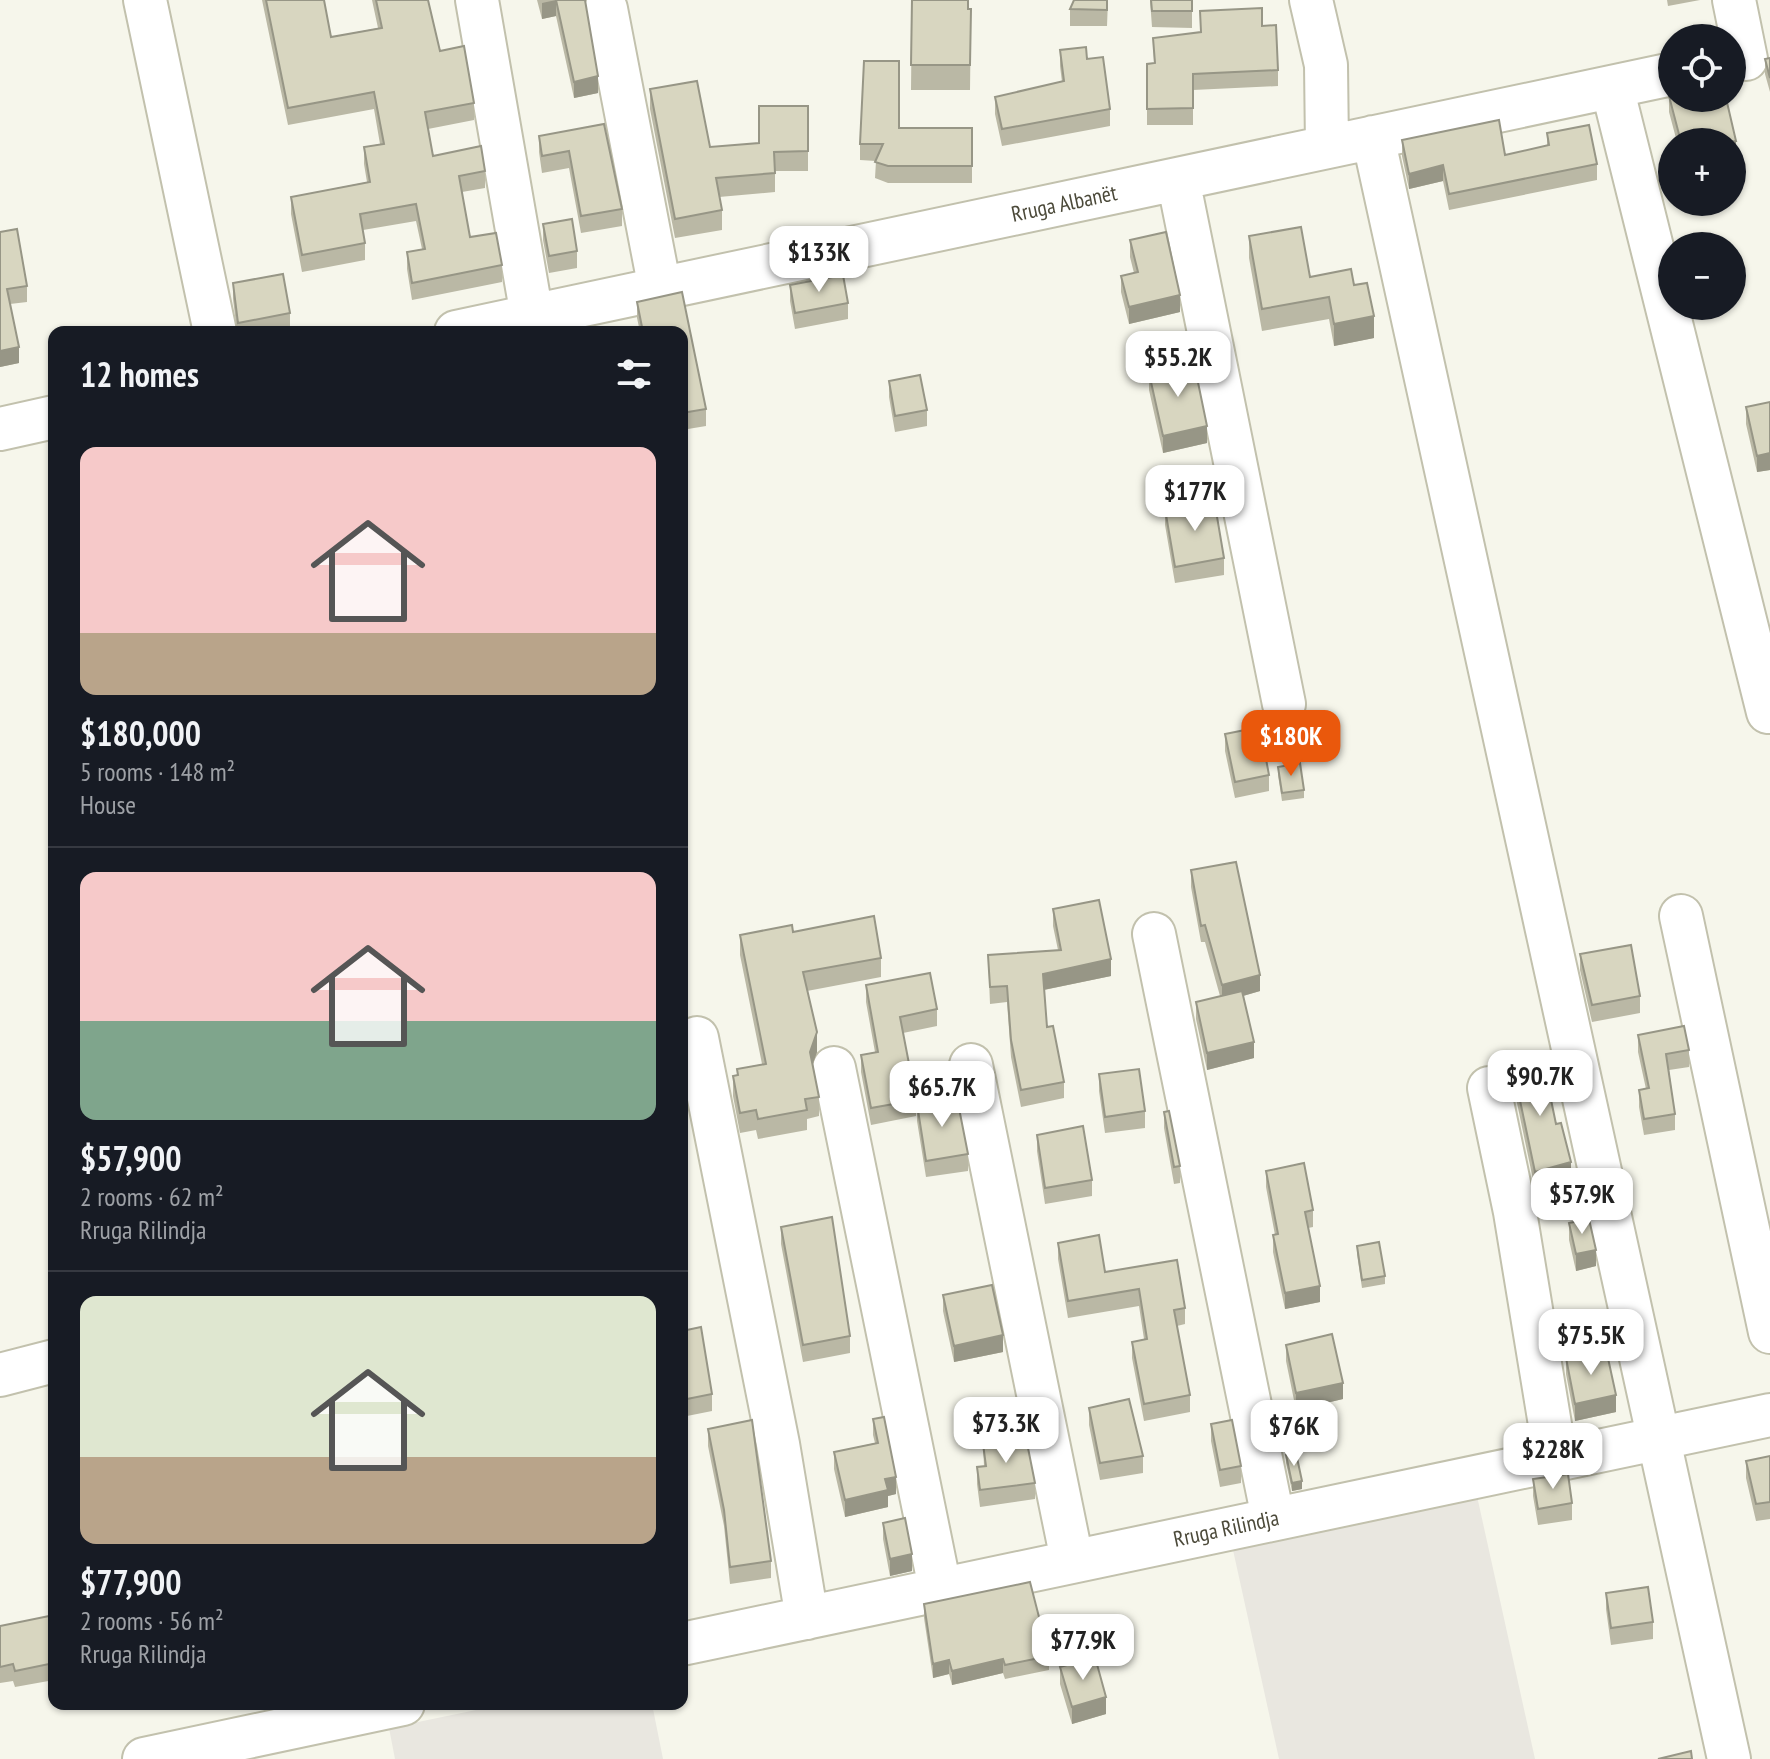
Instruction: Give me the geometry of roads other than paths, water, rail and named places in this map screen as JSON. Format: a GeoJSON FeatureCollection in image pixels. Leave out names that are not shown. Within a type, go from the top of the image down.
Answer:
{"type":"FeatureCollection","features":[{"type":"Feature","properties":{"kind":"street"},"geometry":{"type":"LineString","coordinates":[[145,0],[214,326]]}},
{"type":"Feature","properties":{"kind":"street"},"geometry":{"type":"LineString","coordinates":[[477,0],[532,316]]}},
{"type":"Feature","properties":{"kind":"street"},"geometry":{"type":"LineString","coordinates":[[1311,0],[1326,65],[1327,147]]}},
{"type":"Feature","properties":{"kind":"street"},"geometry":{"type":"LineString","coordinates":[[1734,0],[1749,58]]}},
{"type":"Feature","properties":{"kind":"street"},"geometry":{"type":"LineString","coordinates":[[606,9],[660,289]]}},
{"type":"Feature","properties":{"kind":"street","name":"Rruga Albanët"},"geometry":{"type":"LineString","coordinates":[[484,326],[1658,77]]}},
{"type":"Feature","properties":{"kind":"street"},"geometry":{"type":"LineString","coordinates":[[1612,87],[1768,712]]}},
{"type":"Feature","properties":{"kind":"street"},"geometry":{"type":"LineString","coordinates":[[1373,137],[1729,1759]]}},
{"type":"Feature","properties":{"kind":"street"},"geometry":{"type":"LineString","coordinates":[[1178,179],[1284,704]]}},
{"type":"Feature","properties":{"kind":"street"},"geometry":{"type":"LineString","coordinates":[[0,429],[48,418]]}},
{"type":"Feature","properties":{"kind":"street"},"geometry":{"type":"LineString","coordinates":[[1681,916],[1770,1332]]}},
{"type":"Feature","properties":{"kind":"street"},"geometry":{"type":"LineString","coordinates":[[1154,934],[1273,1518]]}},
{"type":"Feature","properties":{"kind":"street"},"geometry":{"type":"LineString","coordinates":[[697,1038],[778,1444],[807,1618]]}},
{"type":"Feature","properties":{"kind":"street"},"geometry":{"type":"LineString","coordinates":[[971,1065],[1072,1560]]}},
{"type":"Feature","properties":{"kind":"street"},"geometry":{"type":"LineString","coordinates":[[834,1068],[940,1588]]}},
{"type":"Feature","properties":{"kind":"street"},"geometry":{"type":"LineString","coordinates":[[1489,1088],[1515,1212],[1556,1461]]}},
{"type":"Feature","properties":{"kind":"street"},"geometry":{"type":"LineString","coordinates":[[0,1375],[48,1363]]}},
{"type":"Feature","properties":{"kind":"street","name":"Rruga Rilindja"},"geometry":{"type":"LineString","coordinates":[[688,1643],[1770,1415]]}},
{"type":"Feature","properties":{"kind":"street"},"geometry":{"type":"LineString","coordinates":[[144,1759],[366,1710]]}}]}
